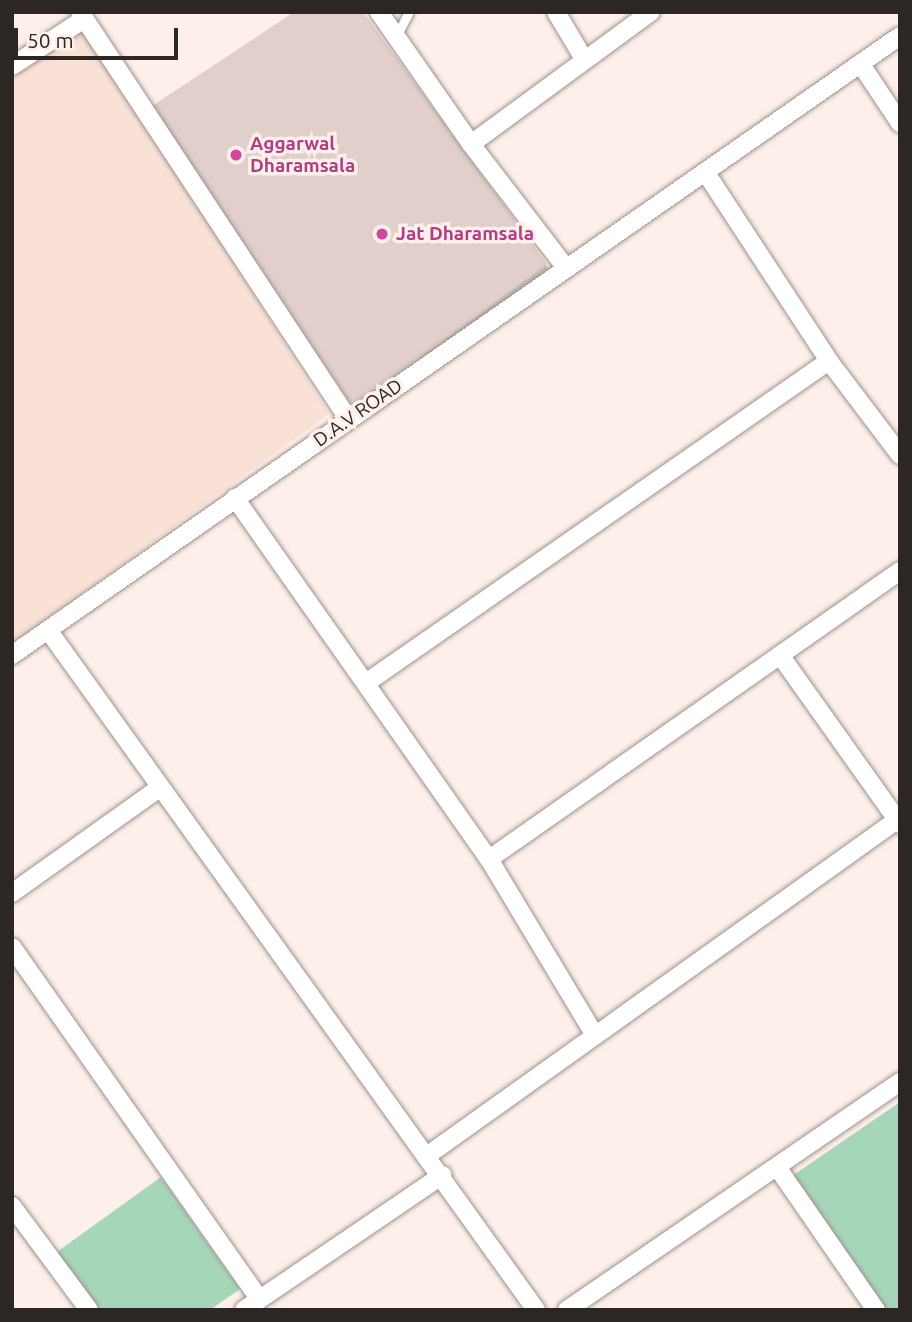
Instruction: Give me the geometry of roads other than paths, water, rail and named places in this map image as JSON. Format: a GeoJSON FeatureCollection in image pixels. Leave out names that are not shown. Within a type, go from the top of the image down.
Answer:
{"type":"FeatureCollection","features":[{"type":"Feature","properties":{"kind":"street"},"geometry":{"type":"LineString","coordinates":[[379,12],[471,144],[566,268]]}},
{"type":"Feature","properties":{"kind":"street"},"geometry":{"type":"LineString","coordinates":[[556,12],[584,59]]}},
{"type":"Feature","properties":{"kind":"street"},"geometry":{"type":"LineString","coordinates":[[471,144],[651,12]]}},
{"type":"Feature","properties":{"kind":"street"},"geometry":{"type":"LineString","coordinates":[[12,66],[82,15],[349,420]]}},
{"type":"Feature","properties":{"kind":"street","name":"D.A.V ROAD"},"geometry":{"type":"LineString","coordinates":[[12,655],[566,268],[862,66],[900,36]]}},
{"type":"Feature","properties":{"kind":"street"},"geometry":{"type":"LineString","coordinates":[[862,66],[900,123]]}},
{"type":"Feature","properties":{"kind":"street"},"geometry":{"type":"LineString","coordinates":[[706,173],[830,361],[900,456]]}},
{"type":"Feature","properties":{"kind":"street"},"geometry":{"type":"LineString","coordinates":[[366,683],[830,361]]}},
{"type":"Feature","properties":{"kind":"street"},"geometry":{"type":"LineString","coordinates":[[235,498],[489,859],[594,1034]]}},
{"type":"Feature","properties":{"kind":"street"},"geometry":{"type":"LineString","coordinates":[[489,859],[900,571]]}},
{"type":"Feature","properties":{"kind":"street"},"geometry":{"type":"LineString","coordinates":[[48,630],[158,789],[443,1175],[528,1307]]}},
{"type":"Feature","properties":{"kind":"street"},"geometry":{"type":"LineString","coordinates":[[428,1155],[594,1034],[899,822],[780,654]]}},
{"type":"Feature","properties":{"kind":"street"},"geometry":{"type":"LineString","coordinates":[[12,893],[158,789]]}},
{"type":"Feature","properties":{"kind":"street"},"geometry":{"type":"LineString","coordinates":[[12,947],[251,1304],[443,1175]]}},
{"type":"Feature","properties":{"kind":"street"},"geometry":{"type":"LineString","coordinates":[[567,1310],[900,1083]]}},
{"type":"Feature","properties":{"kind":"street"},"geometry":{"type":"LineString","coordinates":[[777,1167],[876,1310]]}},
{"type":"Feature","properties":{"kind":"street"},"geometry":{"type":"LineString","coordinates":[[12,1206],[89,1310]]}},
{"type":"Feature","properties":{"kind":"lane"},"geometry":{"type":"LineString","coordinates":[[396,37],[409,12]]}},
{"type":"Feature","properties":{"kind":"place","name":"Aggarwal Dharamsala"},"geometry":{"type":"Point","coordinates":[236,155]}},
{"type":"Feature","properties":{"kind":"place","name":"Jat Dharamsala"},"geometry":{"type":"Point","coordinates":[382,234]}}]}
